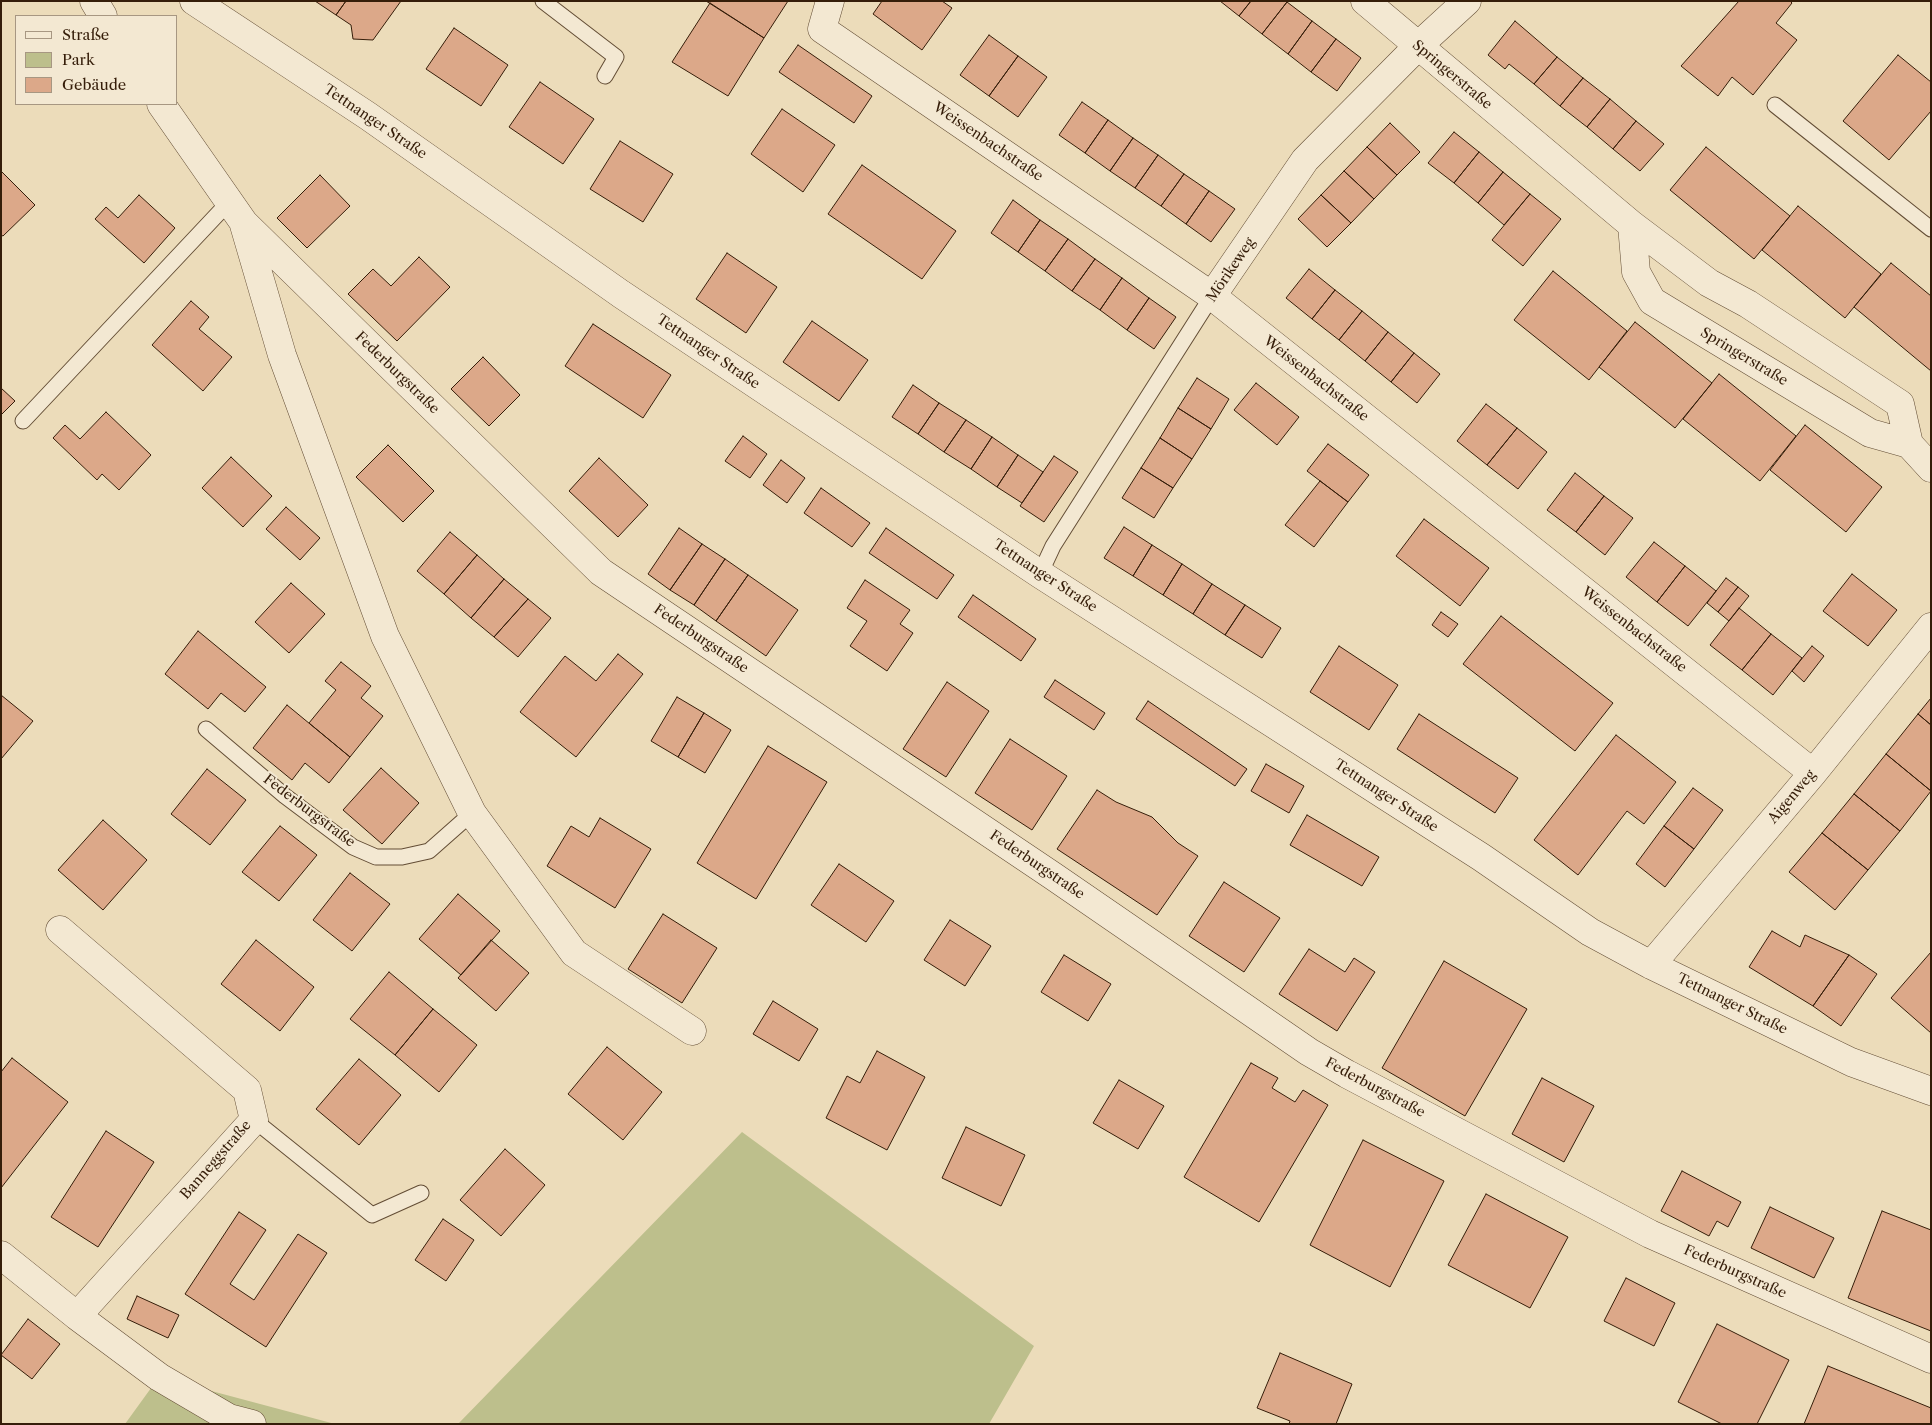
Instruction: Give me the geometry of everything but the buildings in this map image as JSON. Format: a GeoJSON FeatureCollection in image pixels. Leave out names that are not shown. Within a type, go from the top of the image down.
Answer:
{"type":"FeatureCollection","features":[{"type":"Feature","properties":{"kind":"street"},"geometry":{"type":"LineString","coordinates":[[94,1],[102,15]]}},
{"type":"Feature","properties":{"kind":"street","name":"Tettnanger Straße"},"geometry":{"type":"LineString","coordinates":[[194,1],[368,116],[622,294],[1040,574],[1472,852],[1590,932],[1651,965],[1851,1062],[1931,1091]]}},
{"type":"Feature","properties":{"kind":"street","name":"Weissenbachstraße"},"geometry":{"type":"LineString","coordinates":[[830,1],[822,29],[1212,296],[1813,772]]}},
{"type":"Feature","properties":{"kind":"street","name":"Springerstraße"},"geometry":{"type":"LineString","coordinates":[[1366,1],[1632,225],[1710,283],[1748,304],[1900,404],[1909,444],[1931,468]]}},
{"type":"Feature","properties":{"kind":"street","name":"Mörikeweg"},"geometry":{"type":"LineString","coordinates":[[1212,296],[1305,160],[1418,46],[1467,1]]}},
{"type":"Feature","properties":{"kind":"street","name":"Federburgstraße"},"geometry":{"type":"LineString","coordinates":[[162,105],[236,213],[601,572],[1053,876],[1309,1052],[1650,1234],[1931,1359]]}},
{"type":"Feature","properties":{"kind":"street","name":"Federburgstraße"},"geometry":{"type":"LineString","coordinates":[[236,213],[282,355],[385,636],[472,813],[574,953],[692,1031]]}},
{"type":"Feature","properties":{"kind":"street","name":"Springerstraße"},"geometry":{"type":"LineString","coordinates":[[1632,225],[1636,272],[1652,301],[1870,433],[1909,444]]}},
{"type":"Feature","properties":{"kind":"street","name":"Aigenweg"},"geometry":{"type":"LineString","coordinates":[[1651,965],[1813,772],[1931,627]]}},
{"type":"Feature","properties":{"kind":"street","name":"Banneggstraße"},"geometry":{"type":"LineString","coordinates":[[60,930],[247,1090],[254,1120],[77,1316]]}},
{"type":"Feature","properties":{"kind":"street"},"geometry":{"type":"LineString","coordinates":[[1,1255],[77,1316],[159,1377],[229,1418],[252,1424]]}},
{"type":"Feature","properties":{"kind":"lane"},"geometry":{"type":"LineString","coordinates":[[543,1],[616,57],[605,76]]}},
{"type":"Feature","properties":{"kind":"lane"},"geometry":{"type":"LineString","coordinates":[[1775,105],[1931,229]]}},
{"type":"Feature","properties":{"kind":"lane"},"geometry":{"type":"LineString","coordinates":[[23,422],[236,213]]}},
{"type":"Feature","properties":{"kind":"lane","name":"Mörikeweg"},"geometry":{"type":"LineString","coordinates":[[1040,574],[1053,546],[1212,296]]}},
{"type":"Feature","properties":{"kind":"lane","name":"Federburgstraße"},"geometry":{"type":"LineString","coordinates":[[206,729],[285,796],[353,847],[376,857],[402,857],[429,851],[472,813]]}},
{"type":"Feature","properties":{"kind":"lane"},"geometry":{"type":"LineString","coordinates":[[254,1120],[372,1215],[421,1194]]}},
{"type":"Feature","properties":{"kind":"green space"},"geometry":{"type":"Polygon","coordinates":[[[742,1132],[1034,1346],[989,1424],[458,1424],[742,1132]]]}},
{"type":"Feature","properties":{"kind":"green space"},"geometry":{"type":"Polygon","coordinates":[[[159,1377],[335,1424],[125,1424],[159,1377]]]}}]}
